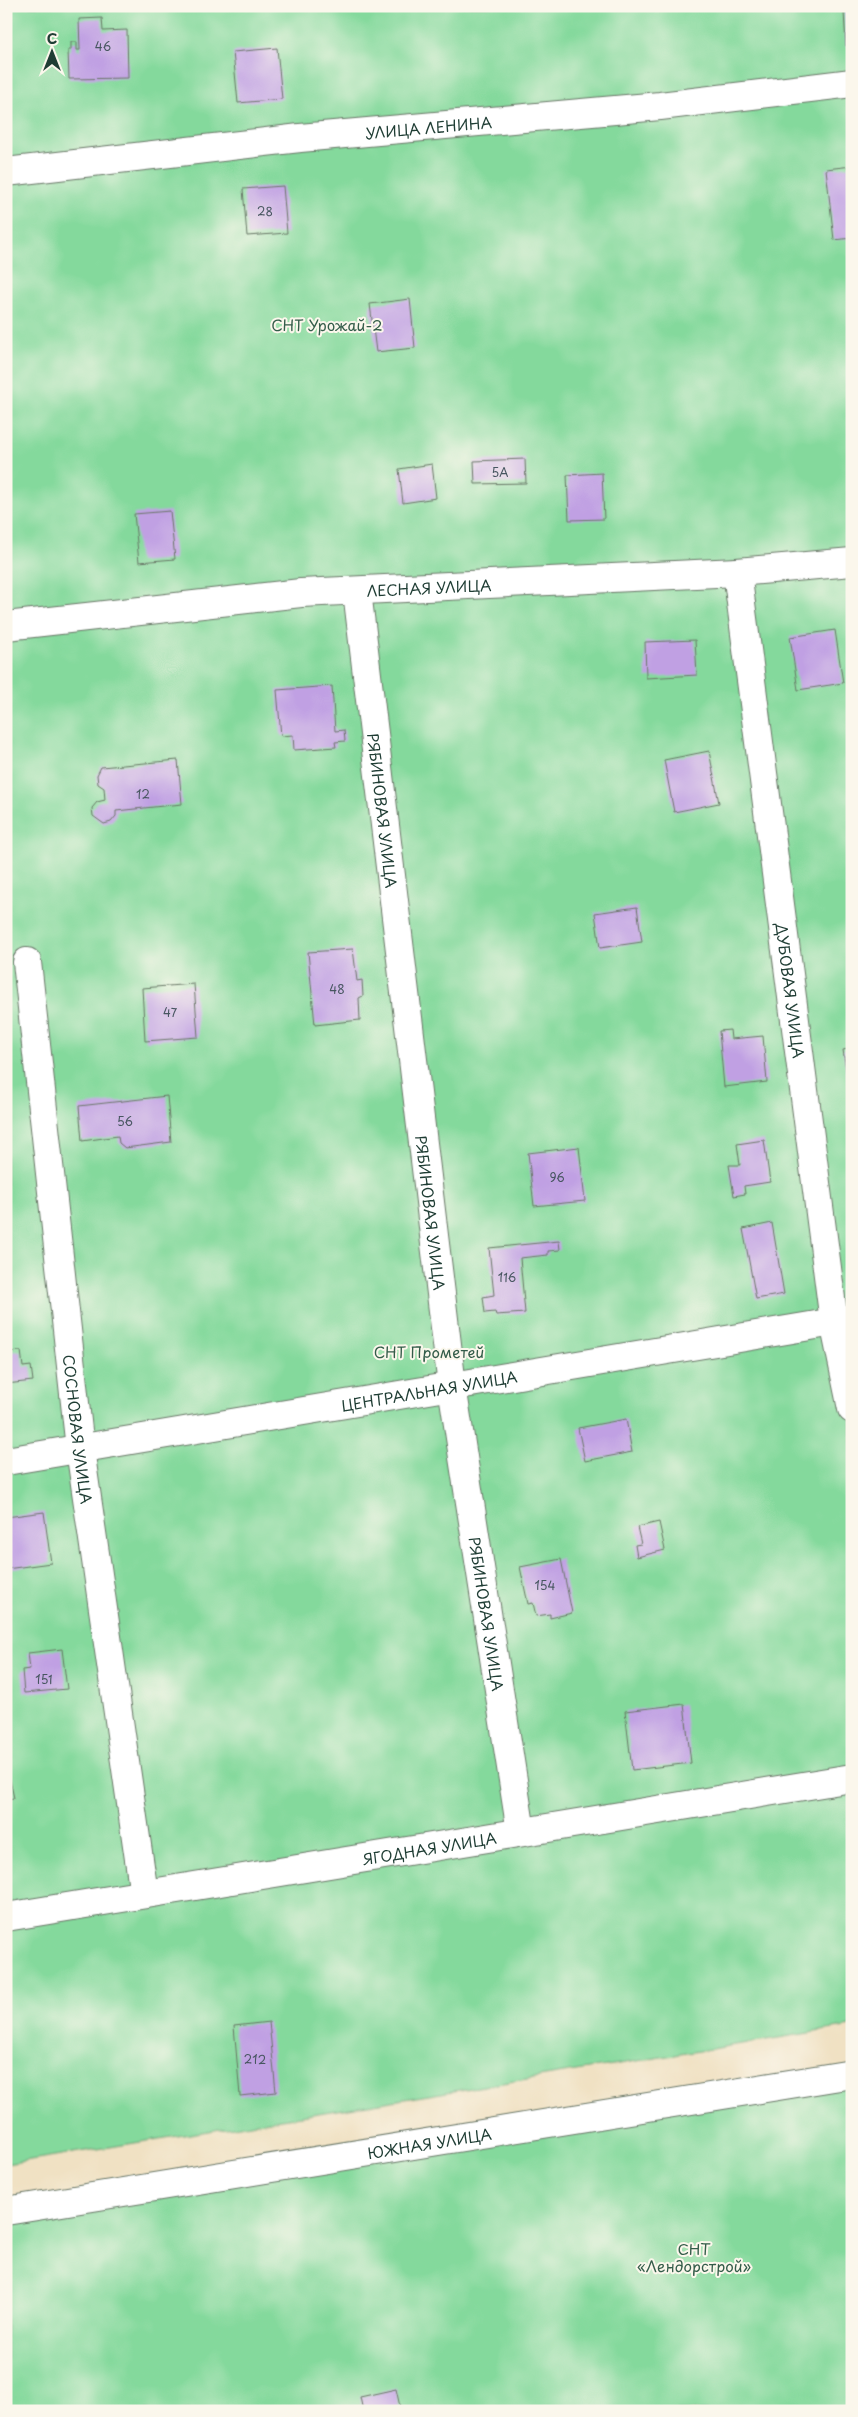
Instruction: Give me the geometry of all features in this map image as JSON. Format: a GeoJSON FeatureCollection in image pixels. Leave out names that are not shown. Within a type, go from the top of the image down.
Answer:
{"type":"FeatureCollection","features":[{"type":"Feature","properties":{"kind":"street","name":"УЛИЦА ЛЕНИНА"},"geometry":{"type":"LineString","coordinates":[[6,172],[300,138],[660,106],[852,83]]}},
{"type":"Feature","properties":{"kind":"street","name":"ЛЕСНАЯ УЛИЦА"},"geometry":{"type":"LineString","coordinates":[[6,626],[301,593],[737,572],[852,562]]}},
{"type":"Feature","properties":{"kind":"street","name":"ДУБОВАЯ УЛИЦА"},"geometry":{"type":"LineString","coordinates":[[737,572],[843,1320],[852,1409]]}},
{"type":"Feature","properties":{"kind":"street","name":"РЯБИНОВАЯ УЛИЦА"},"geometry":{"type":"LineString","coordinates":[[357,591],[452,1386],[521,1832]]}},
{"type":"Feature","properties":{"kind":"street","name":"СОСНОВАЯ УЛИЦА"},"geometry":{"type":"LineString","coordinates":[[27,962],[80,1449],[144,1894]]}},
{"type":"Feature","properties":{"kind":"street","name":"ЦЕНТРАЛЬНАЯ УЛИЦА"},"geometry":{"type":"LineString","coordinates":[[6,1461],[843,1320]]}},
{"type":"Feature","properties":{"kind":"street","name":"ЯГОДНАЯ УЛИЦА"},"geometry":{"type":"LineString","coordinates":[[6,1916],[852,1778]]}},
{"type":"Feature","properties":{"kind":"street","name":"ЮЖНАЯ УЛИЦА"},"geometry":{"type":"LineString","coordinates":[[6,2211],[852,2074]]}},
{"type":"Feature","properties":{"kind":"green space","name":"СНТ Прометей"},"geometry":{"type":"Polygon","coordinates":[[[6,6],[852,6],[852,2026],[6,2164],[6,6]]]}},
{"type":"Feature","properties":{"kind":"green space","name":"СНТ «Лендорстрой»"},"geometry":{"type":"Polygon","coordinates":[[[852,2074],[852,2411],[6,2411],[6,2211],[852,2074]]]}},
{"type":"Feature","properties":{"kind":"building"},"geometry":{"type":"Polygon","coordinates":[[[852,11],[852,45],[846,46],[844,12],[852,11]]]}},
{"type":"Feature","properties":{"kind":"building"},"geometry":{"type":"Polygon","coordinates":[[[102,18],[103,31],[127,30],[128,78],[69,79],[68,50],[71,50],[71,42],[77,42],[77,50],[80,50],[79,19],[102,18]]]}},
{"type":"Feature","properties":{"kind":"building"},"geometry":{"type":"Polygon","coordinates":[[[277,48],[282,99],[238,103],[233,52],[277,48]]]}},
{"type":"Feature","properties":{"kind":"building"},"geometry":{"type":"Polygon","coordinates":[[[852,166],[852,238],[834,240],[826,169],[852,166]]]}},
{"type":"Feature","properties":{"kind":"building"},"geometry":{"type":"Polygon","coordinates":[[[283,186],[287,233],[247,236],[243,189],[283,186]]]}},
{"type":"Feature","properties":{"kind":"building"},"geometry":{"type":"Polygon","coordinates":[[[410,299],[415,348],[376,352],[370,304],[410,299]]]}},
{"type":"Feature","properties":{"kind":"building"},"geometry":{"type":"Polygon","coordinates":[[[525,459],[526,483],[475,484],[474,461],[525,459]]]}},
{"type":"Feature","properties":{"kind":"building"},"geometry":{"type":"Polygon","coordinates":[[[432,464],[436,498],[403,503],[399,469],[432,464]]]}},
{"type":"Feature","properties":{"kind":"building"},"geometry":{"type":"Polygon","coordinates":[[[602,473],[604,519],[569,520],[567,475],[602,473]]]}},
{"type":"Feature","properties":{"kind":"building"},"geometry":{"type":"Polygon","coordinates":[[[170,511],[175,559],[139,562],[134,514],[170,511]]]}},
{"type":"Feature","properties":{"kind":"building"},"geometry":{"type":"Polygon","coordinates":[[[835,630],[843,683],[798,690],[790,637],[835,630]]]}},
{"type":"Feature","properties":{"kind":"building"},"geometry":{"type":"Polygon","coordinates":[[[695,640],[697,675],[646,678],[645,642],[695,640]]]}},
{"type":"Feature","properties":{"kind":"building"},"geometry":{"type":"Polygon","coordinates":[[[332,686],[335,731],[344,730],[345,741],[335,742],[336,747],[294,750],[293,735],[281,736],[277,690],[332,686]]]}},
{"type":"Feature","properties":{"kind":"building"},"geometry":{"type":"Polygon","coordinates":[[[709,751],[719,803],[674,812],[664,760],[709,751]]]}},
{"type":"Feature","properties":{"kind":"building"},"geometry":{"type":"Polygon","coordinates":[[[178,760],[182,804],[116,811],[116,816],[111,822],[104,824],[93,816],[92,808],[97,802],[105,800],[104,788],[98,784],[97,775],[101,767],[178,760]]]}},
{"type":"Feature","properties":{"kind":"building"},"geometry":{"type":"Polygon","coordinates":[[[637,907],[642,942],[600,948],[595,913],[637,907]]]}},
{"type":"Feature","properties":{"kind":"building"},"geometry":{"type":"Polygon","coordinates":[[[353,949],[357,981],[362,980],[363,996],[359,998],[360,1020],[315,1025],[308,952],[353,949]]]}},
{"type":"Feature","properties":{"kind":"building"},"geometry":{"type":"Polygon","coordinates":[[[194,984],[198,1037],[145,1041],[142,988],[194,984]]]}},
{"type":"Feature","properties":{"kind":"building"},"geometry":{"type":"Polygon","coordinates":[[[730,1030],[731,1039],[763,1036],[767,1082],[724,1087],[719,1031],[730,1030]]]}},
{"type":"Feature","properties":{"kind":"building"},"geometry":{"type":"Polygon","coordinates":[[[852,1048],[852,1093],[850,1094],[843,1050],[852,1048]]]}},
{"type":"Feature","properties":{"kind":"building"},"geometry":{"type":"Polygon","coordinates":[[[167,1096],[171,1142],[125,1148],[119,1143],[118,1136],[82,1141],[79,1106],[167,1096]]]}},
{"type":"Feature","properties":{"kind":"building"},"geometry":{"type":"Polygon","coordinates":[[[764,1140],[770,1182],[744,1186],[745,1194],[734,1196],[729,1165],[740,1165],[737,1144],[764,1140]]]}},
{"type":"Feature","properties":{"kind":"building"},"geometry":{"type":"Polygon","coordinates":[[[579,1147],[585,1201],[534,1206],[528,1153],[579,1147]]]}},
{"type":"Feature","properties":{"kind":"building"},"geometry":{"type":"Polygon","coordinates":[[[772,1223],[784,1294],[756,1299],[743,1229],[772,1223]]]}},
{"type":"Feature","properties":{"kind":"building"},"geometry":{"type":"Polygon","coordinates":[[[559,1241],[560,1250],[548,1251],[548,1255],[520,1258],[525,1313],[496,1315],[495,1312],[485,1313],[483,1297],[494,1295],[489,1248],[559,1241]]]}},
{"type":"Feature","properties":{"kind":"building"},"geometry":{"type":"Polygon","coordinates":[[[21,1351],[23,1367],[31,1366],[33,1381],[6,1384],[6,1352],[21,1351]]]}},
{"type":"Feature","properties":{"kind":"building"},"geometry":{"type":"Polygon","coordinates":[[[626,1419],[632,1452],[585,1461],[578,1428],[626,1419]]]}},
{"type":"Feature","properties":{"kind":"building"},"geometry":{"type":"Polygon","coordinates":[[[44,1512],[51,1563],[6,1569],[6,1517],[44,1512]]]}},
{"type":"Feature","properties":{"kind":"building"},"geometry":{"type":"Polygon","coordinates":[[[659,1522],[665,1550],[637,1557],[635,1545],[641,1544],[637,1527],[659,1522]]]}},
{"type":"Feature","properties":{"kind":"building"},"geometry":{"type":"Polygon","coordinates":[[[561,1559],[572,1613],[550,1618],[550,1614],[536,1616],[533,1603],[528,1604],[520,1567],[561,1559]]]}},
{"type":"Feature","properties":{"kind":"building"},"geometry":{"type":"Polygon","coordinates":[[[62,1649],[67,1689],[24,1693],[22,1670],[30,1669],[28,1653],[62,1649]]]}},
{"type":"Feature","properties":{"kind":"building"},"geometry":{"type":"Polygon","coordinates":[[[684,1704],[691,1763],[632,1770],[625,1711],[684,1704]]]}},
{"type":"Feature","properties":{"kind":"building"},"geometry":{"type":"Polygon","coordinates":[[[6,1771],[8,1771],[14,1798],[6,1799],[6,1771]]]}},
{"type":"Feature","properties":{"kind":"building"},"geometry":{"type":"Polygon","coordinates":[[[269,2022],[276,2092],[240,2096],[234,2026],[269,2022]]]}},
{"type":"Feature","properties":{"kind":"building"},"geometry":{"type":"Polygon","coordinates":[[[396,2389],[401,2411],[363,2411],[360,2397],[396,2389]]]}},
{"type":"Feature","properties":{"kind":"park label","name":"СНТ Урожай-2"},"geometry":{"type":"Point","coordinates":[327,324]}}]}
